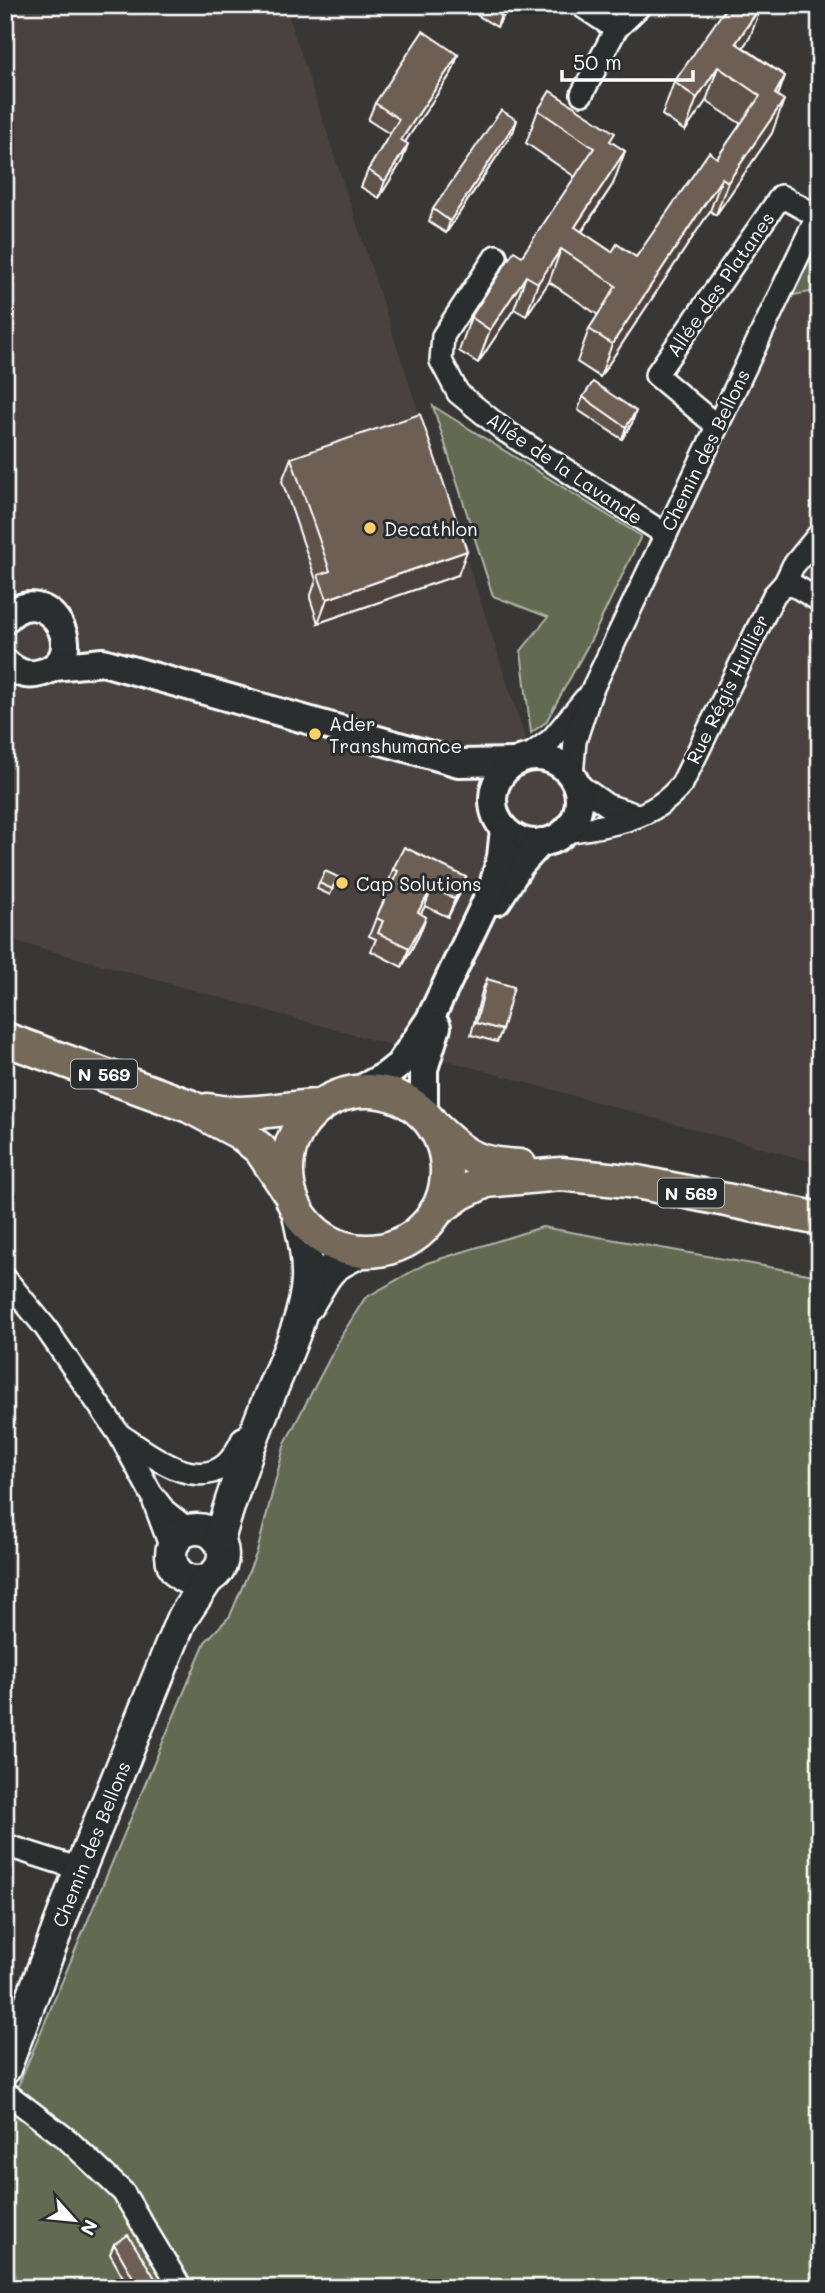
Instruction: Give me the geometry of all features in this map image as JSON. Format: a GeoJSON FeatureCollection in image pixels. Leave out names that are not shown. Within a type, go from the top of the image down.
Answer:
{"type":"FeatureCollection","features":[{"type":"Feature","properties":{"kind":"main road","name":"N 569"},"geometry":{"type":"LineString","coordinates":[[5,1039],[189,1106],[240,1133],[255,1144],[294,1203]]}},
{"type":"Feature","properties":{"kind":"main road"},"geometry":{"type":"LineString","coordinates":[[194,1578],[172,1564],[233,1491],[300,1317],[328,1270],[340,1261],[363,1251],[385,1249],[405,1241],[422,1228],[436,1211],[444,1190],[447,1168],[443,1146],[428,1120],[411,1104],[395,1096],[369,1090],[338,1096],[320,1106],[306,1119],[295,1136],[288,1155],[287,1175],[304,1240],[307,1281],[300,1317]]}},
{"type":"Feature","properties":{"kind":"main road","name":"N 569"},"geometry":{"type":"LineString","coordinates":[[189,1106],[235,1114],[320,1106]]}},
{"type":"Feature","properties":{"kind":"main road","name":"N 569"},"geometry":{"type":"LineString","coordinates":[[428,1120],[458,1148],[481,1162],[636,1182],[820,1219]]}},
{"type":"Feature","properties":{"kind":"main road","name":"N 569"},"geometry":{"type":"LineString","coordinates":[[436,1211],[461,1193],[486,1181],[561,1174]]}},
{"type":"Feature","properties":{"kind":"main road"},"geometry":{"type":"LineString","coordinates":[[294,1203],[318,1235],[332,1243],[363,1251]]}},
{"type":"Feature","properties":{"kind":"main road","name":"Chemin des Bellons"},"geometry":{"type":"LineString","coordinates":[[5,2070],[80,1869],[181,1620],[194,1578],[221,1566],[222,1549],[194,1537]]}},
{"type":"Feature","properties":{"kind":"street"},"geometry":{"type":"LineString","coordinates":[[580,5],[616,29]]}},
{"type":"Feature","properties":{"kind":"street"},"geometry":{"type":"LineString","coordinates":[[582,94],[616,29],[642,5]]}},
{"type":"Feature","properties":{"kind":"street","name":"Allée des Platanes"},"geometry":{"type":"LineString","coordinates":[[717,426],[656,376],[781,196],[818,213]]}},
{"type":"Feature","properties":{"kind":"street","name":"Chemin des Bellons"},"geometry":{"type":"LineString","coordinates":[[574,780],[575,741],[591,692],[818,213]]}},
{"type":"Feature","properties":{"kind":"street","name":"Allée de la Lavande"},"geometry":{"type":"LineString","coordinates":[[495,256],[443,336],[441,361],[458,393],[505,431],[665,534]]}},
{"type":"Feature","properties":{"kind":"street","name":"Rue Régis Huillier"},"geometry":{"type":"LineString","coordinates":[[553,837],[620,823],[661,806],[682,784],[766,609],[785,583],[793,566],[820,533]]}},
{"type":"Feature","properties":{"kind":"street"},"geometry":{"type":"LineString","coordinates":[[785,583],[820,601]]}},
{"type":"Feature","properties":{"kind":"street"},"geometry":{"type":"LineString","coordinates":[[5,620],[15,611],[33,607],[53,614],[63,628],[103,662]]}},
{"type":"Feature","properties":{"kind":"street"},"geometry":{"type":"LineString","coordinates":[[54,667],[64,649],[63,628]]}},
{"type":"Feature","properties":{"kind":"street"},"geometry":{"type":"LineString","coordinates":[[5,662],[21,673],[32,675],[54,667],[103,662],[459,763],[548,759],[558,763],[574,780],[607,805],[637,815]]}},
{"type":"Feature","properties":{"kind":"street","name":"Chemin des Bellons"},"geometry":{"type":"LineString","coordinates":[[521,760],[552,739],[591,692]]}},
{"type":"Feature","properties":{"kind":"street"},"geometry":{"type":"LineString","coordinates":[[521,760],[500,777],[493,799],[494,810],[504,829],[515,837],[528,842],[553,837]]}},
{"type":"Feature","properties":{"kind":"street"},"geometry":{"type":"LineString","coordinates":[[459,763],[493,799]]}},
{"type":"Feature","properties":{"kind":"street"},"geometry":{"type":"LineString","coordinates":[[428,1120],[424,1069],[437,1025],[491,910],[520,865],[573,821],[579,796],[574,780]]}},
{"type":"Feature","properties":{"kind":"street"},"geometry":{"type":"LineString","coordinates":[[357,1091],[399,1065],[430,1018],[492,889],[502,856],[504,829]]}},
{"type":"Feature","properties":{"kind":"street"},"geometry":{"type":"LineString","coordinates":[[5,1278],[45,1327],[119,1434],[151,1493],[165,1511],[194,1537]]}},
{"type":"Feature","properties":{"kind":"street"},"geometry":{"type":"LineString","coordinates":[[119,1434],[169,1465],[206,1475],[227,1464],[242,1441],[254,1414],[270,1395]]}},
{"type":"Feature","properties":{"kind":"street"},"geometry":{"type":"LineString","coordinates":[[5,1845],[80,1869]]}},
{"type":"Feature","properties":{"kind":"street"},"geometry":{"type":"LineString","coordinates":[[5,2092],[67,2139],[123,2192],[181,2288]]}},
{"type":"Feature","properties":{"kind":"shaded area"},"geometry":{"type":"Polygon","coordinates":[[[5,5],[285,5],[527,743],[578,751],[784,297],[820,291],[820,1164],[5,938],[5,5]]]}},
{"type":"Feature","properties":{"kind":"green space"},"geometry":{"type":"Polygon","coordinates":[[[820,219],[820,290],[784,297],[820,219]]]}},
{"type":"Feature","properties":{"kind":"green space"},"geometry":{"type":"Polygon","coordinates":[[[433,406],[641,536],[593,636],[546,722],[531,733],[521,651],[548,617],[493,596],[433,406]]]}},
{"type":"Feature","properties":{"kind":"green space"},"geometry":{"type":"Polygon","coordinates":[[[542,1227],[820,1276],[820,2288],[5,2288],[5,2117],[205,1642],[230,1616],[257,1552],[285,1443],[343,1333],[365,1298],[427,1263],[542,1227]]]}},
{"type":"Feature","properties":{"kind":"building"},"geometry":{"type":"Polygon","coordinates":[[[486,5],[507,5],[501,15],[486,5]]]}},
{"type":"Feature","properties":{"kind":"building"},"geometry":{"type":"Polygon","coordinates":[[[728,5],[761,5],[736,43],[785,76],[775,94],[784,100],[728,182],[722,178],[612,344],[589,329],[616,286],[561,249],[538,283],[526,276],[490,330],[471,317],[514,251],[522,256],[594,148],[538,110],[550,91],[615,133],[610,141],[625,151],[575,227],[612,252],[617,244],[636,257],[709,152],[717,158],[760,96],[718,67],[697,98],[674,82],[728,5]]]}},
{"type":"Feature","properties":{"kind":"building"},"geometry":{"type":"Polygon","coordinates":[[[423,31],[458,55],[401,140],[408,144],[385,181],[368,170],[399,119],[375,103],[423,31]]]}},
{"type":"Feature","properties":{"kind":"building"},"geometry":{"type":"Polygon","coordinates":[[[501,110],[517,120],[450,221],[433,209],[501,110]]]}},
{"type":"Feature","properties":{"kind":"building"},"geometry":{"type":"Polygon","coordinates":[[[593,382],[636,411],[626,427],[583,397],[593,382]]]}},
{"type":"Feature","properties":{"kind":"building","name":"Decathlon"},"geometry":{"type":"Polygon","coordinates":[[[420,414],[467,551],[327,599],[318,575],[330,571],[291,458],[420,414]]]}},
{"type":"Feature","properties":{"kind":"building"},"geometry":{"type":"Polygon","coordinates":[[[404,847],[466,877],[455,899],[432,888],[418,912],[426,917],[409,948],[378,933],[383,921],[376,918],[398,871],[393,869],[404,847]]]}},
{"type":"Feature","properties":{"kind":"building"},"geometry":{"type":"Polygon","coordinates":[[[325,871],[338,877],[332,889],[319,883],[325,871]]]}},
{"type":"Feature","properties":{"kind":"building"},"geometry":{"type":"Polygon","coordinates":[[[487,979],[514,987],[502,1030],[476,1023],[487,979]]]}},
{"type":"Feature","properties":{"kind":"building"},"geometry":{"type":"Polygon","coordinates":[[[128,2235],[160,2286],[158,2288],[139,2288],[114,2244],[128,2235]]]}},
{"type":"Feature","properties":{"kind":"place","name":"Decathlon"},"geometry":{"type":"Point","coordinates":[370,528]}},
{"type":"Feature","properties":{"kind":"place","name":"Ader Transhumance"},"geometry":{"type":"Point","coordinates":[315,734]}},
{"type":"Feature","properties":{"kind":"place","name":"Cap Solutions"},"geometry":{"type":"Point","coordinates":[342,883]}}]}
